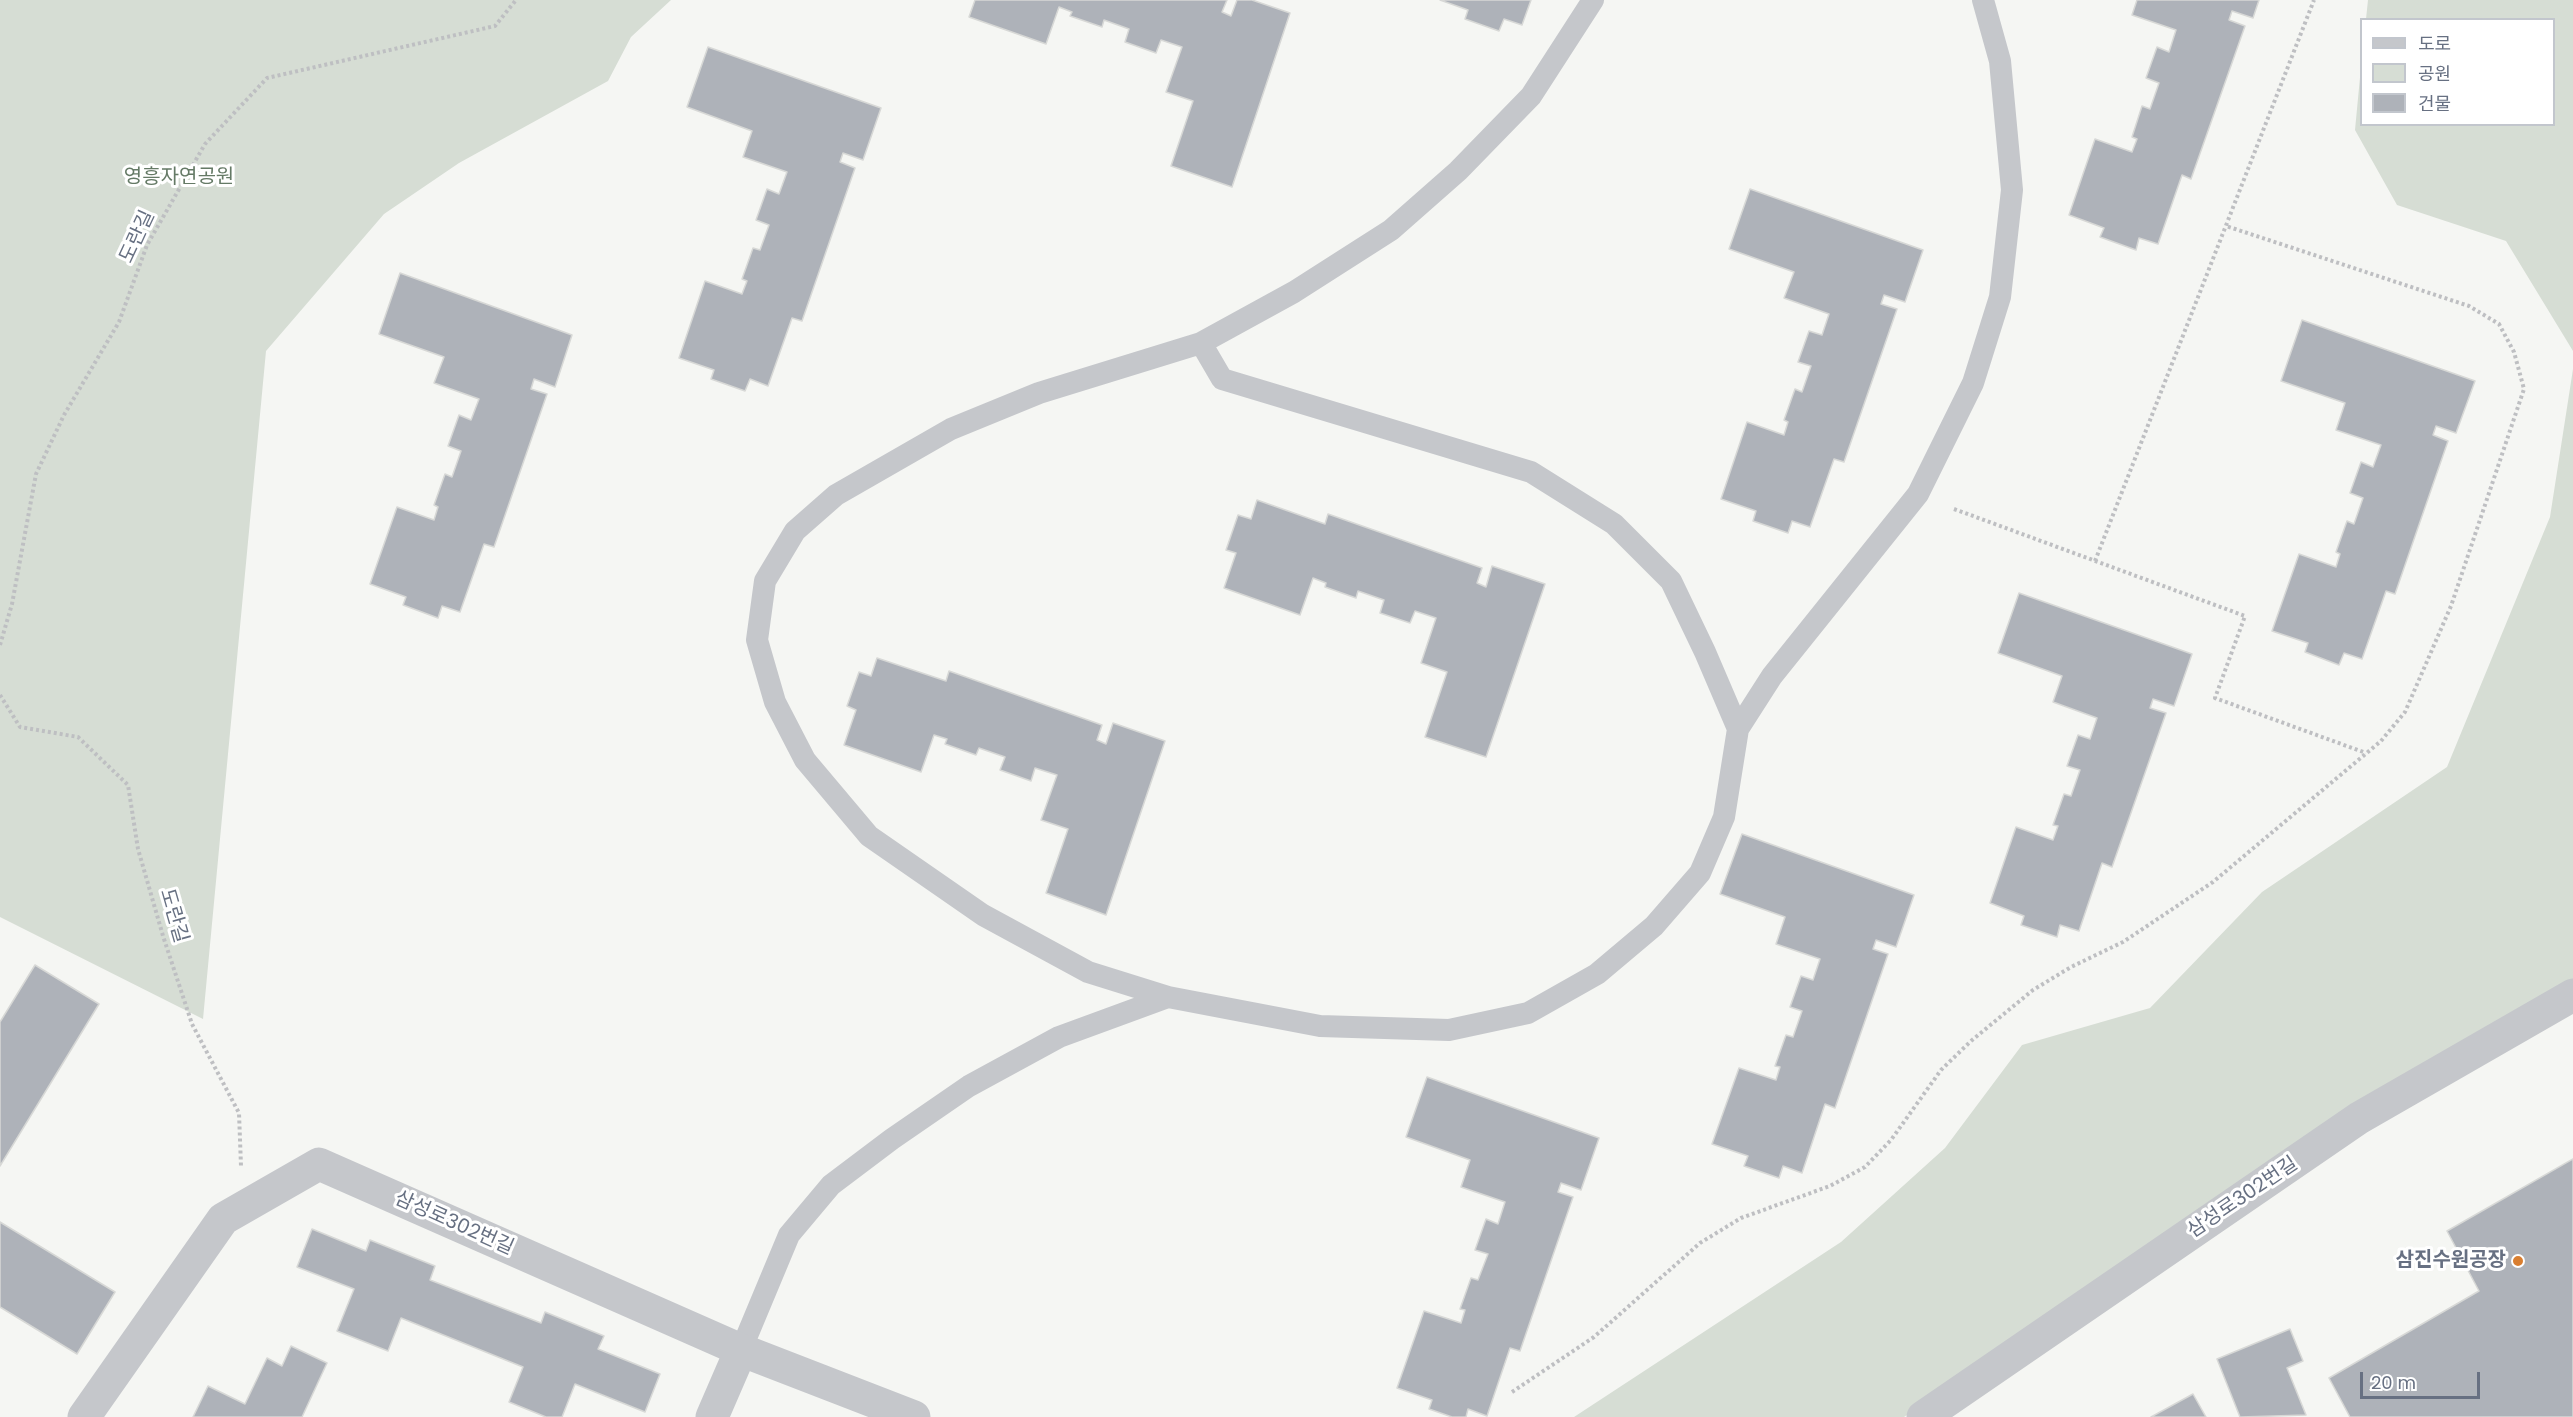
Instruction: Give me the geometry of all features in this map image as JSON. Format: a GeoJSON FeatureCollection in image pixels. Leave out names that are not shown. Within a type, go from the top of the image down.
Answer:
{"type":"FeatureCollection","features":[{"type":"Feature","properties":{"kind":"street","name":"삼성로302번길"},"geometry":{"type":"LineString","coordinates":[[1923,1417],[2359,1118],[2573,995]]}},
{"type":"Feature","properties":{"kind":"street","name":"삼성로302번길"},"geometry":{"type":"LineString","coordinates":[[84,1417],[223,1219],[319,1164],[741,1350],[915,1417]]}},
{"type":"Feature","properties":{"kind":"street"},"geometry":{"type":"LineString","coordinates":[[712,1417],[741,1350]]}},
{"type":"Feature","properties":{"kind":"lane"},"geometry":{"type":"LineString","coordinates":[[1593,0],[1531,96],[1458,171],[1391,230],[1294,292],[1201,343],[1039,393],[951,429],[836,495],[795,531],[765,581],[757,640],[775,702],[805,760],[869,836],[982,915],[1088,972],[1168,997],[1320,1026],[1449,1030],[1528,1013],[1597,974],[1654,926],[1700,873],[1724,817],[1738,729],[1772,676],[1918,494],[1973,383],[2000,297],[2012,190],[2000,61],[1983,0]]}},
{"type":"Feature","properties":{"kind":"lane"},"geometry":{"type":"LineString","coordinates":[[1201,343],[1222,379],[1532,472],[1614,524],[1671,581],[1738,729]]}},
{"type":"Feature","properties":{"kind":"lane"},"geometry":{"type":"LineString","coordinates":[[741,1350],[789,1234],[831,1185],[892,1139],[969,1086],[1059,1037],[1168,997]]}},
{"type":"Feature","properties":{"kind":"path","name":"도란길"},"geometry":{"type":"LineString","coordinates":[[0,645],[12,604],[36,474],[63,415],[119,322],[147,245],[205,144],[267,78],[495,26],[516,0]]}},
{"type":"Feature","properties":{"kind":"path"},"geometry":{"type":"LineString","coordinates":[[2095,561],[2314,0]]}},
{"type":"Feature","properties":{"kind":"path"},"geometry":{"type":"LineString","coordinates":[[1512,1392],[1594,1338],[1700,1243],[1741,1218],[1830,1186],[1865,1167],[1891,1140],[1941,1070],[1971,1041],[2033,990],[2071,967],[2123,942],[2213,882],[2381,741],[2405,712],[2451,606],[2524,389],[2516,361],[2499,324],[2469,306],[2226,226]]}},
{"type":"Feature","properties":{"kind":"path"},"geometry":{"type":"LineString","coordinates":[[1954,509],[2245,615],[2215,698],[2366,754]]}},
{"type":"Feature","properties":{"kind":"path","name":"도란길"},"geometry":{"type":"LineString","coordinates":[[0,694],[20,727],[78,737],[128,785],[138,849],[192,1024],[239,1113],[242,1208]]}},
{"type":"Feature","properties":{"kind":"green space","name":"영흥자연공원"},"geometry":{"type":"Polygon","coordinates":[[[0,0],[671,0],[631,37],[608,81],[459,163],[384,214],[266,351],[203,1019],[0,917],[0,0]]]}},
{"type":"Feature","properties":{"kind":"green space"},"geometry":{"type":"Polygon","coordinates":[[[2368,0],[2573,0],[2573,351],[2506,241],[2397,205],[2355,130],[2360,78],[2360,126],[2555,126],[2555,18],[2366,18],[2368,0]]]}},
{"type":"Feature","properties":{"kind":"green space"},"geometry":{"type":"Polygon","coordinates":[[[2573,369],[2573,980],[1904,1417],[1574,1417],[1841,1242],[1945,1148],[2022,1045],[2150,1008],[2262,892],[2447,767],[2550,517],[2573,369]]]}},
{"type":"Feature","properties":{"kind":"building"},"geometry":{"type":"Polygon","coordinates":[[[975,0],[1227,0],[1222,12],[1231,16],[1237,0],[1252,0],[1290,13],[1232,187],[1171,166],[1193,101],[1166,92],[1182,47],[1161,40],[1156,53],[1125,42],[1129,29],[1104,20],[1102,27],[1070,16],[1072,12],[1059,7],[1046,44],[969,17],[975,0]]]}},
{"type":"Feature","properties":{"kind":"building"},"geometry":{"type":"Polygon","coordinates":[[[1440,0],[1531,0],[1522,25],[1504,19],[1499,31],[1465,19],[1468,10],[1440,0]]]}},
{"type":"Feature","properties":{"kind":"building"},"geometry":{"type":"Polygon","coordinates":[[[2137,0],[2259,0],[2253,18],[2232,11],[2229,20],[2245,26],[2191,179],[2182,175],[2158,244],[2139,238],[2136,250],[2100,237],[2104,228],[2069,215],[2095,139],[2132,152],[2137,139],[2132,137],[2142,106],[2150,109],[2159,83],[2146,78],[2157,47],[2169,52],[2176,30],[2132,15],[2137,0]]]}},
{"type":"Feature","properties":{"kind":"building"},"geometry":{"type":"Polygon","coordinates":[[[708,47],[881,108],[863,160],[843,153],[840,162],[855,168],[802,321],[792,318],[768,386],[750,379],[745,391],[711,379],[714,370],[679,358],[705,281],[742,294],[747,281],[742,279],[753,248],[760,250],[769,225],[756,220],[767,189],[779,194],[787,172],[743,157],[752,131],[687,107],[708,47]]]}},
{"type":"Feature","properties":{"kind":"building"},"geometry":{"type":"Polygon","coordinates":[[[1750,189],[1923,250],[1905,302],[1884,295],[1881,304],[1897,309],[1844,462],[1834,459],[1810,527],[1792,521],[1788,533],[1753,521],[1756,511],[1721,499],[1747,422],[1784,435],[1788,422],[1784,420],[1795,389],[1802,392],[1811,366],[1798,362],[1809,331],[1822,335],[1829,314],[1784,298],[1794,272],[1729,249],[1750,189]]]}},
{"type":"Feature","properties":{"kind":"building"},"geometry":{"type":"Polygon","coordinates":[[[400,273],[572,335],[555,387],[534,379],[531,389],[547,394],[494,547],[484,544],[460,612],[442,606],[438,618],[403,605],[406,597],[370,584],[397,507],[434,520],[438,507],[434,505],[445,474],[452,477],[461,451],[448,446],[459,415],[471,420],[479,399],[434,383],[444,357],[379,334],[400,273]]]}},
{"type":"Feature","properties":{"kind":"building"},"geometry":{"type":"Polygon","coordinates":[[[2302,320],[2475,381],[2456,433],[2436,426],[2433,435],[2448,441],[2395,594],[2386,591],[2362,659],[2344,653],[2339,665],[2305,652],[2308,643],[2272,631],[2299,554],[2336,567],[2340,554],[2336,552],[2347,521],[2354,524],[2363,498],[2350,493],[2361,462],[2373,467],[2381,445],[2336,430],[2345,403],[2281,381],[2302,320]]]}},
{"type":"Feature","properties":{"kind":"building"},"geometry":{"type":"Polygon","coordinates":[[[1257,500],[1325,524],[1328,514],[1482,568],[1477,583],[1486,587],[1492,566],[1545,584],[1486,757],[1425,737],[1447,672],[1421,663],[1436,618],[1415,611],[1410,623],[1380,613],[1384,600],[1358,591],[1356,598],[1325,587],[1326,583],[1313,578],[1300,615],[1224,588],[1236,553],[1226,550],[1238,515],[1251,519],[1257,500]]]}},
{"type":"Feature","properties":{"kind":"building"},"geometry":{"type":"Polygon","coordinates":[[[2019,593],[2192,654],[2174,706],[2153,699],[2150,708],[2166,713],[2112,867],[2102,863],[2079,931],[2060,925],[2057,937],[2021,925],[2024,916],[1990,903],[2016,827],[2053,840],[2058,826],[2053,825],[2064,794],[2071,796],[2080,770],[2067,766],[2078,735],[2090,739],[2097,718],[2053,702],[2062,676],[1998,653],[2019,593]]]}},
{"type":"Feature","properties":{"kind":"building"},"geometry":{"type":"Polygon","coordinates":[[[877,658],[946,681],[949,671],[1102,725],[1097,740],[1106,744],[1113,723],[1165,741],[1106,915],[1046,893],[1068,829],[1041,820],[1057,775],[1035,768],[1031,781],[1000,770],[1005,757],[979,748],[976,755],[945,744],[947,739],[934,735],[921,772],[844,745],[856,710],[847,706],[859,672],[871,676],[877,658]]]}},
{"type":"Feature","properties":{"kind":"building"},"geometry":{"type":"Polygon","coordinates":[[[1742,834],[1914,895],[1896,947],[1876,940],[1873,949],[1888,954],[1835,1108],[1825,1104],[1802,1173],[1783,1166],[1779,1178],[1744,1166],[1748,1156],[1712,1144],[1739,1068],[1776,1080],[1780,1067],[1775,1066],[1786,1035],[1793,1037],[1802,1011],[1790,1007],[1801,976],[1813,980],[1820,959],[1776,944],[1785,917],[1720,894],[1742,834]]]}},
{"type":"Feature","properties":{"kind":"building"},"geometry":{"type":"Polygon","coordinates":[[[35,965],[99,1004],[0,1166],[0,1022],[35,965]]]}},
{"type":"Feature","properties":{"kind":"building"},"geometry":{"type":"Polygon","coordinates":[[[1427,1077],[1599,1138],[1581,1190],[1561,1183],[1558,1192],[1573,1197],[1520,1351],[1510,1348],[1487,1416],[1468,1409],[1466,1417],[1452,1417],[1429,1409],[1432,1400],[1397,1388],[1424,1311],[1461,1323],[1465,1310],[1460,1309],[1471,1278],[1478,1280],[1488,1254],[1475,1250],[1486,1219],[1498,1224],[1505,1202],[1461,1187],[1470,1160],[1406,1137],[1427,1077]]]}},
{"type":"Feature","properties":{"kind":"building","name":"삼진수원공장"},"geometry":{"type":"Polygon","coordinates":[[[2573,1159],[2573,1417],[2350,1417],[2329,1378],[2479,1291],[2447,1231],[2573,1159]]]}},
{"type":"Feature","properties":{"kind":"building"},"geometry":{"type":"Polygon","coordinates":[[[0,1222],[115,1292],[77,1354],[0,1307],[0,1222]]]}},
{"type":"Feature","properties":{"kind":"building"},"geometry":{"type":"Polygon","coordinates":[[[312,1229],[366,1251],[370,1240],[435,1266],[430,1280],[541,1323],[545,1312],[604,1336],[598,1349],[660,1374],[645,1412],[575,1384],[562,1417],[546,1417],[509,1402],[523,1367],[401,1318],[388,1351],[337,1331],[354,1289],[297,1267],[312,1229]]]}},
{"type":"Feature","properties":{"kind":"building"},"geometry":{"type":"Polygon","coordinates":[[[2290,1329],[2303,1361],[2287,1368],[2306,1415],[2240,1417],[2217,1359],[2290,1329]]]}},
{"type":"Feature","properties":{"kind":"building"},"geometry":{"type":"Polygon","coordinates":[[[291,1346],[327,1363],[302,1417],[193,1417],[208,1386],[245,1404],[267,1358],[282,1366],[291,1346]]]}},
{"type":"Feature","properties":{"kind":"building"},"geometry":{"type":"Polygon","coordinates":[[[2193,1394],[2206,1417],[2151,1417],[2193,1394]]]}},
{"type":"Feature","properties":{"kind":"place","name":"삼진수원공장"},"geometry":{"type":"Point","coordinates":[2518,1261]}}]}
